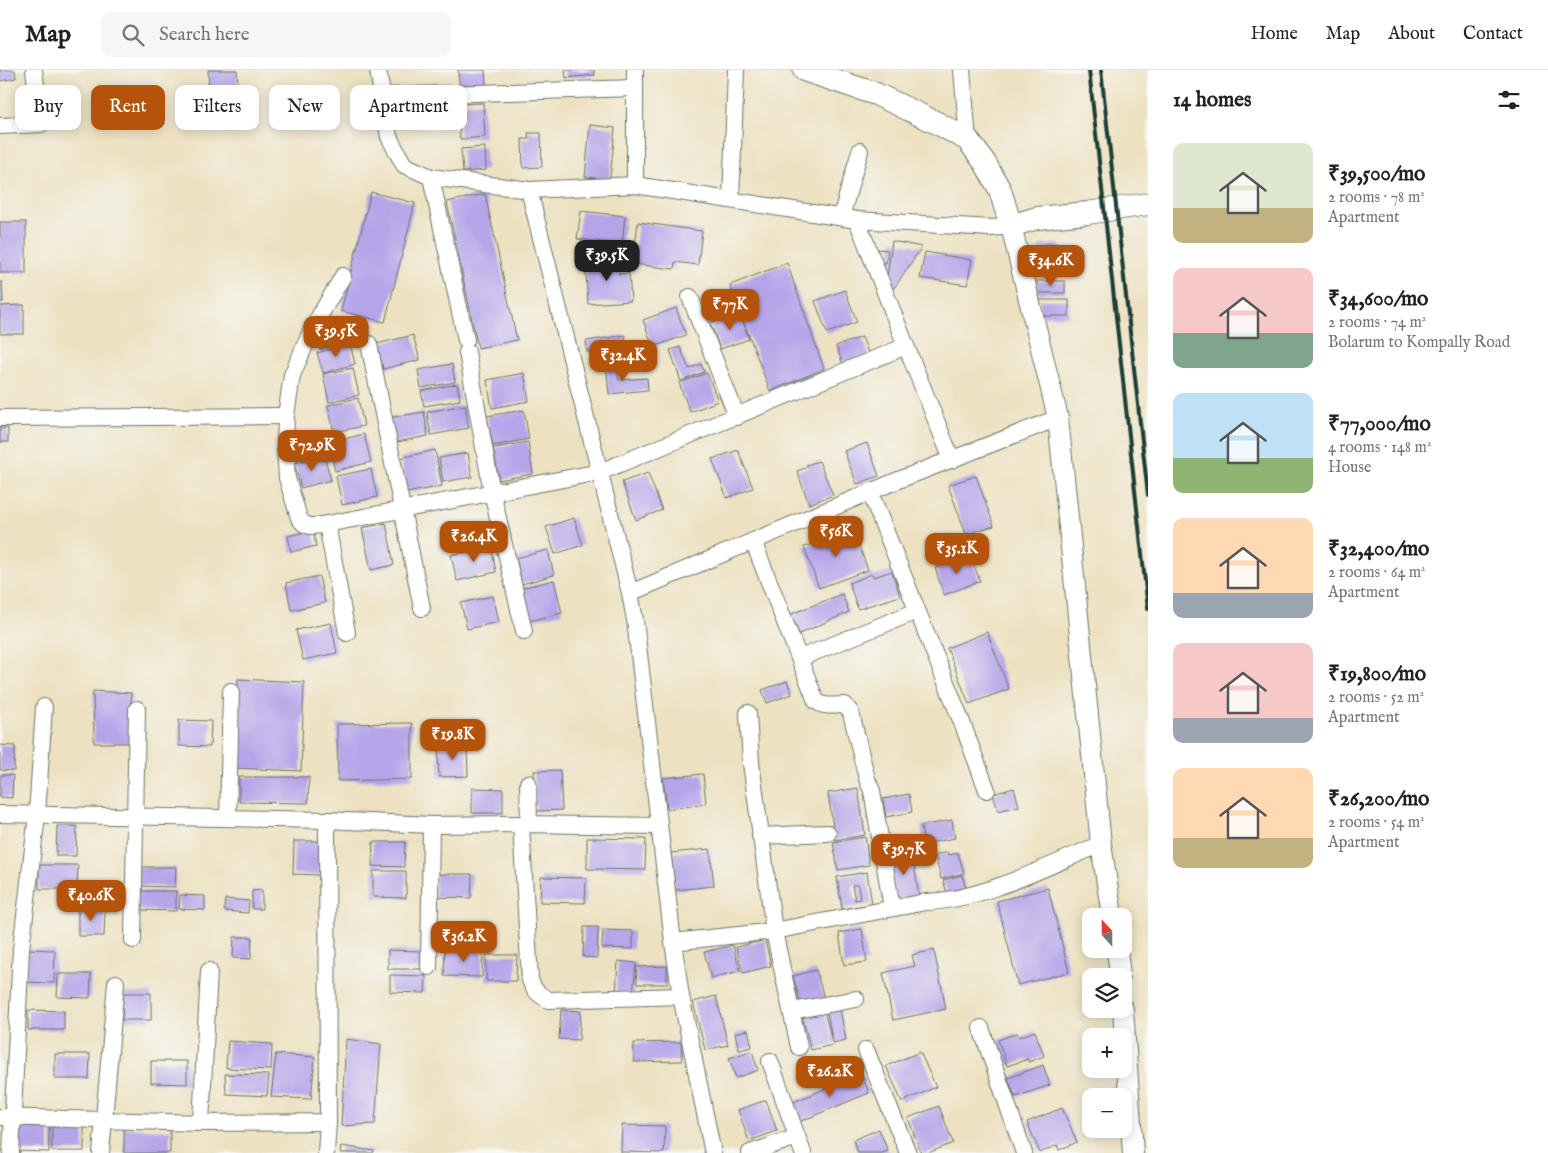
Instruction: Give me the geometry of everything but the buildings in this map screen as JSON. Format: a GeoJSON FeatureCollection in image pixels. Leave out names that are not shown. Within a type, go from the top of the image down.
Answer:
{"type":"FeatureCollection","features":[{"type":"Feature","properties":{"kind":"main road"},"geometry":{"type":"LineString","coordinates":[[804,70],[876,94],[968,140],[985,163],[1000,190],[1011,226],[1038,218],[1148,204]]}},
{"type":"Feature","properties":{"kind":"street"},"geometry":{"type":"LineString","coordinates":[[0,126],[41,124],[34,70]]}},
{"type":"Feature","properties":{"kind":"street"},"geometry":{"type":"LineString","coordinates":[[378,70],[380,85]]}},
{"type":"Feature","properties":{"kind":"street"},"geometry":{"type":"LineString","coordinates":[[635,70],[635,185]]}},
{"type":"Feature","properties":{"kind":"street"},"geometry":{"type":"LineString","coordinates":[[731,200],[736,70]]}},
{"type":"Feature","properties":{"kind":"street"},"geometry":{"type":"LineString","coordinates":[[962,70],[968,140]]}},
{"type":"Feature","properties":{"kind":"street"},"geometry":{"type":"LineString","coordinates":[[467,93],[635,88]]}},
{"type":"Feature","properties":{"kind":"street"},"geometry":{"type":"LineString","coordinates":[[388,130],[389,137],[404,165],[430,177],[530,190],[635,185],[849,218],[991,228],[1011,226],[1058,418],[1101,844],[1111,908]]}},
{"type":"Feature","properties":{"kind":"street"},"geometry":{"type":"LineString","coordinates":[[860,151],[849,218],[906,346],[952,460]]}},
{"type":"Feature","properties":{"kind":"street"},"geometry":{"type":"LineString","coordinates":[[430,177],[467,346],[492,492],[524,632]]}},
{"type":"Feature","properties":{"kind":"street"},"geometry":{"type":"LineString","coordinates":[[530,190],[630,593],[635,620],[681,996],[713,1153]]}},
{"type":"Feature","properties":{"kind":"street"},"geometry":{"type":"LineString","coordinates":[[343,276],[313,327],[292,375],[286,416],[287,478],[298,518],[306,526],[327,524],[600,472],[906,346]]}},
{"type":"Feature","properties":{"kind":"street"},"geometry":{"type":"LineString","coordinates":[[690,297],[737,417]]}},
{"type":"Feature","properties":{"kind":"street"},"geometry":{"type":"LineString","coordinates":[[369,344],[422,608]]}},
{"type":"Feature","properties":{"kind":"street"},"geometry":{"type":"LineString","coordinates":[[0,418],[286,416]]}},
{"type":"Feature","properties":{"kind":"street"},"geometry":{"type":"LineString","coordinates":[[630,593],[870,492],[1058,418]]}},
{"type":"Feature","properties":{"kind":"street"},"geometry":{"type":"LineString","coordinates":[[870,492],[987,790]]}},
{"type":"Feature","properties":{"kind":"street"},"geometry":{"type":"LineString","coordinates":[[327,524],[347,633]]}},
{"type":"Feature","properties":{"kind":"street"},"geometry":{"type":"LineString","coordinates":[[753,541],[816,701],[828,706],[845,705],[851,713],[867,779],[872,791],[892,908]]}},
{"type":"Feature","properties":{"kind":"street"},"geometry":{"type":"LineString","coordinates":[[800,658],[917,611]]}},
{"type":"Feature","properties":{"kind":"street"},"geometry":{"type":"LineString","coordinates":[[228,818],[231,691]]}},
{"type":"Feature","properties":{"kind":"street"},"geometry":{"type":"LineString","coordinates":[[11,1153],[6,1117],[21,949],[37,815],[44,707]]}},
{"type":"Feature","properties":{"kind":"street"},"geometry":{"type":"LineString","coordinates":[[133,940],[136,709]]}},
{"type":"Feature","properties":{"kind":"street"},"geometry":{"type":"LineString","coordinates":[[748,713],[760,836],[774,931],[799,1046]]}},
{"type":"Feature","properties":{"kind":"street"},"geometry":{"type":"LineString","coordinates":[[528,783],[525,824],[530,980],[534,989],[540,996],[549,1000],[681,996]]}},
{"type":"Feature","properties":{"kind":"street"},"geometry":{"type":"LineString","coordinates":[[0,814],[327,820],[431,825],[659,826]]}},
{"type":"Feature","properties":{"kind":"street"},"geometry":{"type":"LineString","coordinates":[[326,1153],[328,1122],[327,820]]}},
{"type":"Feature","properties":{"kind":"street"},"geometry":{"type":"LineString","coordinates":[[429,967],[431,825]]}},
{"type":"Feature","properties":{"kind":"street"},"geometry":{"type":"LineString","coordinates":[[760,836],[828,833]]}},
{"type":"Feature","properties":{"kind":"street"},"geometry":{"type":"LineString","coordinates":[[673,942],[774,931],[926,902],[947,902],[1014,880],[1101,844]]}},
{"type":"Feature","properties":{"kind":"street"},"geometry":{"type":"LineString","coordinates":[[200,1123],[209,971]]}},
{"type":"Feature","properties":{"kind":"street"},"geometry":{"type":"LineString","coordinates":[[101,1153],[116,982]]}},
{"type":"Feature","properties":{"kind":"street"},"geometry":{"type":"LineString","coordinates":[[792,1011],[856,1000]]}},
{"type":"Feature","properties":{"kind":"street"},"geometry":{"type":"LineString","coordinates":[[1124,1018],[1134,1153]]}},
{"type":"Feature","properties":{"kind":"street"},"geometry":{"type":"LineString","coordinates":[[980,1028],[1024,1153]]}},
{"type":"Feature","properties":{"kind":"street"},"geometry":{"type":"LineString","coordinates":[[866,1050],[908,1153]]}},
{"type":"Feature","properties":{"kind":"street"},"geometry":{"type":"LineString","coordinates":[[770,1060],[803,1153]]}},
{"type":"Feature","properties":{"kind":"street"},"geometry":{"type":"LineString","coordinates":[[6,1117],[200,1123],[328,1122]]}},
{"type":"Feature","properties":{"kind":"street"},"geometry":{"type":"LineString","coordinates":[[750,1153],[797,1137]]}},
{"type":"Feature","properties":{"kind":"railway"},"geometry":{"type":"LineString","coordinates":[[1089,70],[1148,609]]}},
{"type":"Feature","properties":{"kind":"railway"},"geometry":{"type":"LineString","coordinates":[[1101,70],[1148,495]]}}]}
